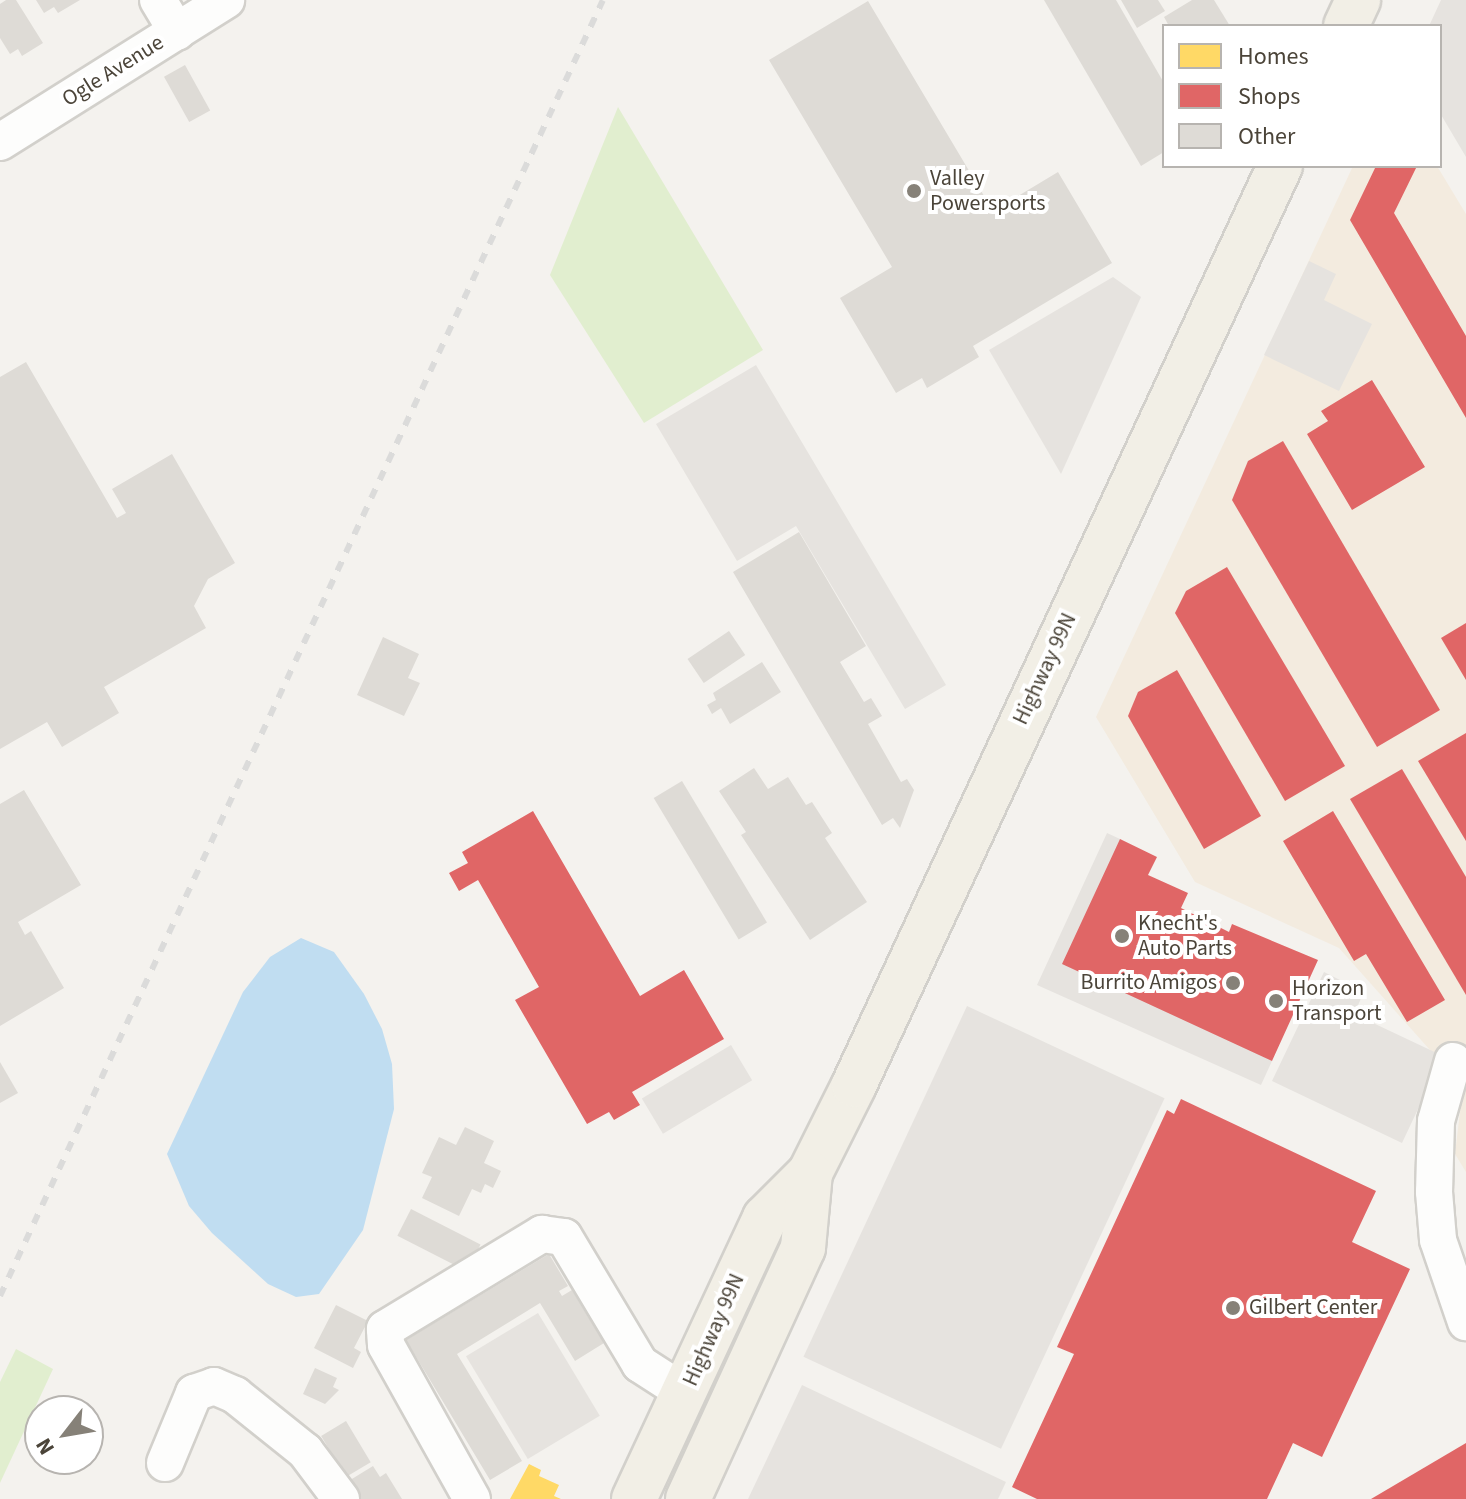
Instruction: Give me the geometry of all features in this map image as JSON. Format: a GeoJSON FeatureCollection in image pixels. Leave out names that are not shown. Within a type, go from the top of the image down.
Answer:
{"type":"FeatureCollection","features":[{"type":"Feature","properties":{"kind":"main road"},"geometry":{"type":"LineString","coordinates":[[1347,24],[1358,0]]}},
{"type":"Feature","properties":{"kind":"main road","name":"Highway 99N"},"geometry":{"type":"LineString","coordinates":[[688,1499],[803,1248],[810,1173],[1279,168]]}},
{"type":"Feature","properties":{"kind":"main road","name":"Highway 99N"},"geometry":{"type":"LineString","coordinates":[[634,1499],[765,1218],[810,1173]]}},
{"type":"Feature","properties":{"kind":"street"},"geometry":{"type":"LineString","coordinates":[[158,0],[177,32]]}},
{"type":"Feature","properties":{"kind":"street","name":"Ogle Avenue"},"geometry":{"type":"LineString","coordinates":[[0,142],[226,0]]}},
{"type":"Feature","properties":{"kind":"street"},"geometry":{"type":"LineString","coordinates":[[1453,1061],[1436,1121],[1434,1192],[1438,1240],[1466,1322]]}},
{"type":"Feature","properties":{"kind":"street"},"geometry":{"type":"LineString","coordinates":[[472,1499],[386,1345],[385,1329],[542,1234],[564,1237],[640,1364],[685,1393]]}},
{"type":"Feature","properties":{"kind":"street"},"geometry":{"type":"LineString","coordinates":[[165,1463],[194,1393],[214,1386],[235,1395],[305,1451],[341,1499]]}},
{"type":"Feature","properties":{"kind":"shaded area"},"geometry":{"type":"Polygon","coordinates":[[[1441,0],[1466,0],[1466,157],[1442,116],[1442,24],[1430,24],[1441,0]]]}},
{"type":"Feature","properties":{"kind":"shaded area"},"geometry":{"type":"Polygon","coordinates":[[[1352,168],[1438,168],[1466,214],[1466,1172],[1455,1154],[1463,1087],[1339,948],[1195,882],[1096,717],[1352,168]]]}},
{"type":"Feature","properties":{"kind":"shaded area"},"geometry":{"type":"Polygon","coordinates":[[[1309,261],[1336,274],[1324,300],[1372,324],[1339,391],[1264,355],[1309,261]]]}},
{"type":"Feature","properties":{"kind":"shaded area"},"geometry":{"type":"Polygon","coordinates":[[[1113,277],[1141,297],[1061,474],[989,350],[1113,277]]]}},
{"type":"Feature","properties":{"kind":"shaded area"},"geometry":{"type":"Polygon","coordinates":[[[756,365],[946,685],[905,709],[796,526],[737,561],[656,424],[756,365]]]}},
{"type":"Feature","properties":{"kind":"shaded area"},"geometry":{"type":"Polygon","coordinates":[[[1107,833],[1120,839],[1233,1041],[1272,1061],[1261,1085],[1037,985],[1107,833]]]}},
{"type":"Feature","properties":{"kind":"shaded area"},"geometry":{"type":"Polygon","coordinates":[[[1324,972],[1364,992],[1354,1014],[1443,1056],[1402,1143],[1272,1081],[1324,972]]]}},
{"type":"Feature","properties":{"kind":"shaded area"},"geometry":{"type":"Polygon","coordinates":[[[967,1006],[1165,1098],[1001,1449],[803,1357],[967,1006]]]}},
{"type":"Feature","properties":{"kind":"shaded area"},"geometry":{"type":"Polygon","coordinates":[[[731,1045],[752,1080],[663,1134],[642,1099],[731,1045]]]}},
{"type":"Feature","properties":{"kind":"shaded area"},"geometry":{"type":"Polygon","coordinates":[[[538,1313],[600,1416],[528,1459],[466,1356],[538,1313]]]}},
{"type":"Feature","properties":{"kind":"shaded area"},"geometry":{"type":"Polygon","coordinates":[[[802,1385],[1006,1482],[998,1499],[748,1499],[802,1385]]]}},
{"type":"Feature","properties":{"kind":"green space"},"geometry":{"type":"Polygon","coordinates":[[[618,107],[763,350],[644,423],[550,275],[618,107]]]}},
{"type":"Feature","properties":{"kind":"green space"},"geometry":{"type":"Polygon","coordinates":[[[16,1349],[53,1369],[41,1395],[24,1395],[24,1431],[0,1483],[0,1382],[16,1349]]]}},
{"type":"Feature","properties":{"kind":"water"},"geometry":{"type":"Polygon","coordinates":[[[301,938],[334,952],[364,994],[382,1029],[392,1064],[394,1109],[363,1230],[319,1294],[296,1297],[268,1284],[212,1233],[189,1206],[167,1154],[243,992],[270,957],[301,938]]]}},
{"type":"Feature","properties":{"kind":"building: Homes"},"geometry":{"type":"Polygon","coordinates":[[[529,1464],[541,1470],[539,1476],[559,1485],[554,1496],[561,1499],[510,1499],[529,1464]]]}},
{"type":"Feature","properties":{"kind":"building: Shops"},"geometry":{"type":"Polygon","coordinates":[[[1375,168],[1416,168],[1394,213],[1466,336],[1466,418],[1350,220],[1375,168]]]}},
{"type":"Feature","properties":{"kind":"building: Shops"},"geometry":{"type":"Polygon","coordinates":[[[1372,380],[1425,467],[1352,510],[1307,434],[1328,421],[1321,411],[1372,380]]]}},
{"type":"Feature","properties":{"kind":"building: Shops"},"geometry":{"type":"Polygon","coordinates":[[[1283,441],[1440,710],[1377,747],[1232,500],[1248,461],[1283,441]]]}},
{"type":"Feature","properties":{"kind":"building: Shops"},"geometry":{"type":"Polygon","coordinates":[[[1227,567],[1345,766],[1285,801],[1175,613],[1186,591],[1227,567]]]}},
{"type":"Feature","properties":{"kind":"building: Shops"},"geometry":{"type":"Polygon","coordinates":[[[1466,623],[1466,680],[1441,638],[1466,623]]]}},
{"type":"Feature","properties":{"kind":"building: Shops"},"geometry":{"type":"Polygon","coordinates":[[[1177,670],[1261,816],[1204,849],[1128,716],[1138,692],[1177,670]]]}},
{"type":"Feature","properties":{"kind":"building: Shops"},"geometry":{"type":"Polygon","coordinates":[[[1466,733],[1466,841],[1418,761],[1466,733]]]}},
{"type":"Feature","properties":{"kind":"building: Shops"},"geometry":{"type":"Polygon","coordinates":[[[1402,769],[1466,877],[1466,995],[1350,799],[1402,769]]]}},
{"type":"Feature","properties":{"kind":"building: Shops"},"geometry":{"type":"Polygon","coordinates":[[[533,811],[640,996],[684,970],[724,1039],[632,1092],[640,1105],[614,1120],[609,1112],[587,1124],[515,1000],[539,987],[478,880],[459,891],[449,873],[468,863],[462,852],[533,811]]]}},
{"type":"Feature","properties":{"kind":"building: Shops"},"geometry":{"type":"Polygon","coordinates":[[[1333,811],[1445,1000],[1407,1022],[1366,954],[1354,961],[1283,841],[1333,811]]]}},
{"type":"Feature","properties":{"kind":"building: Shops"},"geometry":{"type":"Polygon","coordinates":[[[1120,839],[1157,857],[1148,875],[1188,893],[1181,908],[1229,932],[1232,924],[1318,960],[1272,1061],[1062,964],[1120,839]]]}},
{"type":"Feature","properties":{"kind":"building: Shops","name":"Gilbert Center"},"geometry":{"type":"Polygon","coordinates":[[[1181,1099],[1376,1191],[1352,1242],[1410,1269],[1322,1457],[1293,1443],[1267,1499],[1037,1499],[1012,1487],[1074,1354],[1057,1347],[1167,1110],[1174,1114],[1181,1099]]]}},
{"type":"Feature","properties":{"kind":"building: Shops"},"geometry":{"type":"Polygon","coordinates":[[[1466,1443],[1466,1499],[1371,1499],[1466,1443]]]}},
{"type":"Feature","properties":{"kind":"building: Other"},"geometry":{"type":"Polygon","coordinates":[[[6,0],[16,0],[43,43],[22,56],[18,49],[10,54],[0,38],[0,4],[6,0]]]}},
{"type":"Feature","properties":{"kind":"building: Other"},"geometry":{"type":"Polygon","coordinates":[[[36,0],[80,0],[58,13],[54,7],[44,13],[36,0]]]}},
{"type":"Feature","properties":{"kind":"building: Other"},"geometry":{"type":"Polygon","coordinates":[[[1044,0],[1116,0],[1162,80],[1162,153],[1141,166],[1044,0]]]}},
{"type":"Feature","properties":{"kind":"building: Other"},"geometry":{"type":"Polygon","coordinates":[[[1121,0],[1158,0],[1165,11],[1137,28],[1121,0]]]}},
{"type":"Feature","properties":{"kind":"building: Other"},"geometry":{"type":"Polygon","coordinates":[[[1192,0],[1214,0],[1229,24],[1168,24],[1164,17],[1192,0]]]}},
{"type":"Feature","properties":{"kind":"building: Other","name":"Valley Powersports"},"geometry":{"type":"Polygon","coordinates":[[[868,1],[993,211],[1058,172],[1112,263],[973,346],[979,357],[927,388],[922,378],[896,393],[840,298],[892,267],[769,60],[868,1]]]}},
{"type":"Feature","properties":{"kind":"building: Other"},"geometry":{"type":"Polygon","coordinates":[[[185,65],[210,110],[189,122],[164,77],[185,65]]]}},
{"type":"Feature","properties":{"kind":"building: Other"},"geometry":{"type":"Polygon","coordinates":[[[26,362],[117,518],[126,513],[112,489],[172,454],[235,563],[208,579],[194,606],[206,628],[104,687],[119,713],[62,747],[47,722],[0,749],[0,377],[26,362]]]}},
{"type":"Feature","properties":{"kind":"building: Other"},"geometry":{"type":"Polygon","coordinates":[[[799,532],[866,646],[840,662],[864,702],[871,698],[882,716],[868,724],[901,782],[907,779],[914,790],[900,828],[893,818],[882,825],[733,572],[799,532]]]}},
{"type":"Feature","properties":{"kind":"building: Other"},"geometry":{"type":"Polygon","coordinates":[[[729,631],[745,655],[704,683],[688,659],[729,631]]]}},
{"type":"Feature","properties":{"kind":"building: Other"},"geometry":{"type":"Polygon","coordinates":[[[383,637],[419,654],[408,678],[420,683],[404,716],[357,695],[383,637]]]}},
{"type":"Feature","properties":{"kind":"building: Other"},"geometry":{"type":"Polygon","coordinates":[[[762,662],[781,692],[730,724],[721,708],[712,714],[707,705],[716,700],[713,693],[762,662]]]}},
{"type":"Feature","properties":{"kind":"building: Other"},"geometry":{"type":"Polygon","coordinates":[[[754,768],[768,789],[788,777],[806,805],[812,802],[832,833],[825,838],[867,902],[810,940],[741,835],[746,832],[719,791],[754,768]]]}},
{"type":"Feature","properties":{"kind":"building: Other"},"geometry":{"type":"Polygon","coordinates":[[[682,781],[767,922],[739,939],[654,798],[682,781]]]}},
{"type":"Feature","properties":{"kind":"building: Other"},"geometry":{"type":"Polygon","coordinates":[[[24,790],[81,885],[18,922],[25,935],[31,931],[64,988],[0,1026],[0,804],[24,790]]]}},
{"type":"Feature","properties":{"kind":"building: Other"},"geometry":{"type":"Polygon","coordinates":[[[0,1062],[18,1093],[0,1103],[0,1062]]]}},
{"type":"Feature","properties":{"kind":"building: Other"},"geometry":{"type":"Polygon","coordinates":[[[465,1127],[494,1141],[484,1163],[501,1171],[493,1188],[485,1184],[481,1193],[472,1189],[459,1216],[422,1198],[432,1177],[422,1173],[439,1137],[456,1145],[465,1127]]]}},
{"type":"Feature","properties":{"kind":"building: Other"},"geometry":{"type":"Polygon","coordinates":[[[411,1209],[480,1244],[467,1271],[397,1236],[411,1209]]]}},
{"type":"Feature","properties":{"kind":"building: Other"},"geometry":{"type":"Polygon","coordinates":[[[549,1254],[568,1286],[559,1291],[562,1296],[572,1290],[604,1343],[575,1361],[540,1303],[457,1354],[522,1461],[490,1480],[406,1340],[549,1254]]]}},
{"type":"Feature","properties":{"kind":"building: Other"},"geometry":{"type":"Polygon","coordinates":[[[336,1305],[368,1321],[354,1348],[361,1352],[353,1368],[314,1348],[336,1305]]]}},
{"type":"Feature","properties":{"kind":"building: Other"},"geometry":{"type":"Polygon","coordinates":[[[315,1368],[337,1378],[333,1387],[339,1390],[325,1404],[303,1394],[315,1368]]]}},
{"type":"Feature","properties":{"kind":"building: Other"},"geometry":{"type":"Polygon","coordinates":[[[346,1421],[371,1462],[346,1477],[321,1436],[346,1421]]]}},
{"type":"Feature","properties":{"kind":"building: Other"},"geometry":{"type":"Polygon","coordinates":[[[373,1466],[380,1477],[386,1473],[402,1499],[357,1499],[347,1482],[373,1466]]]}},
{"type":"Feature","properties":{"kind":"railway"},"geometry":{"type":"LineString","coordinates":[[0,1296],[603,0]]}},
{"type":"Feature","properties":{"kind":"place","name":"Valley Powersports"},"geometry":{"type":"Point","coordinates":[914,191]}},
{"type":"Feature","properties":{"kind":"place","name":"Knecht's Auto Parts"},"geometry":{"type":"Point","coordinates":[1122,936]}},
{"type":"Feature","properties":{"kind":"place","name":"Burrito Amigos"},"geometry":{"type":"Point","coordinates":[1233,983]}},
{"type":"Feature","properties":{"kind":"place","name":"Horizon Transport"},"geometry":{"type":"Point","coordinates":[1276,1001]}},
{"type":"Feature","properties":{"kind":"place","name":"Gilbert Center"},"geometry":{"type":"Point","coordinates":[1233,1308]}}]}
